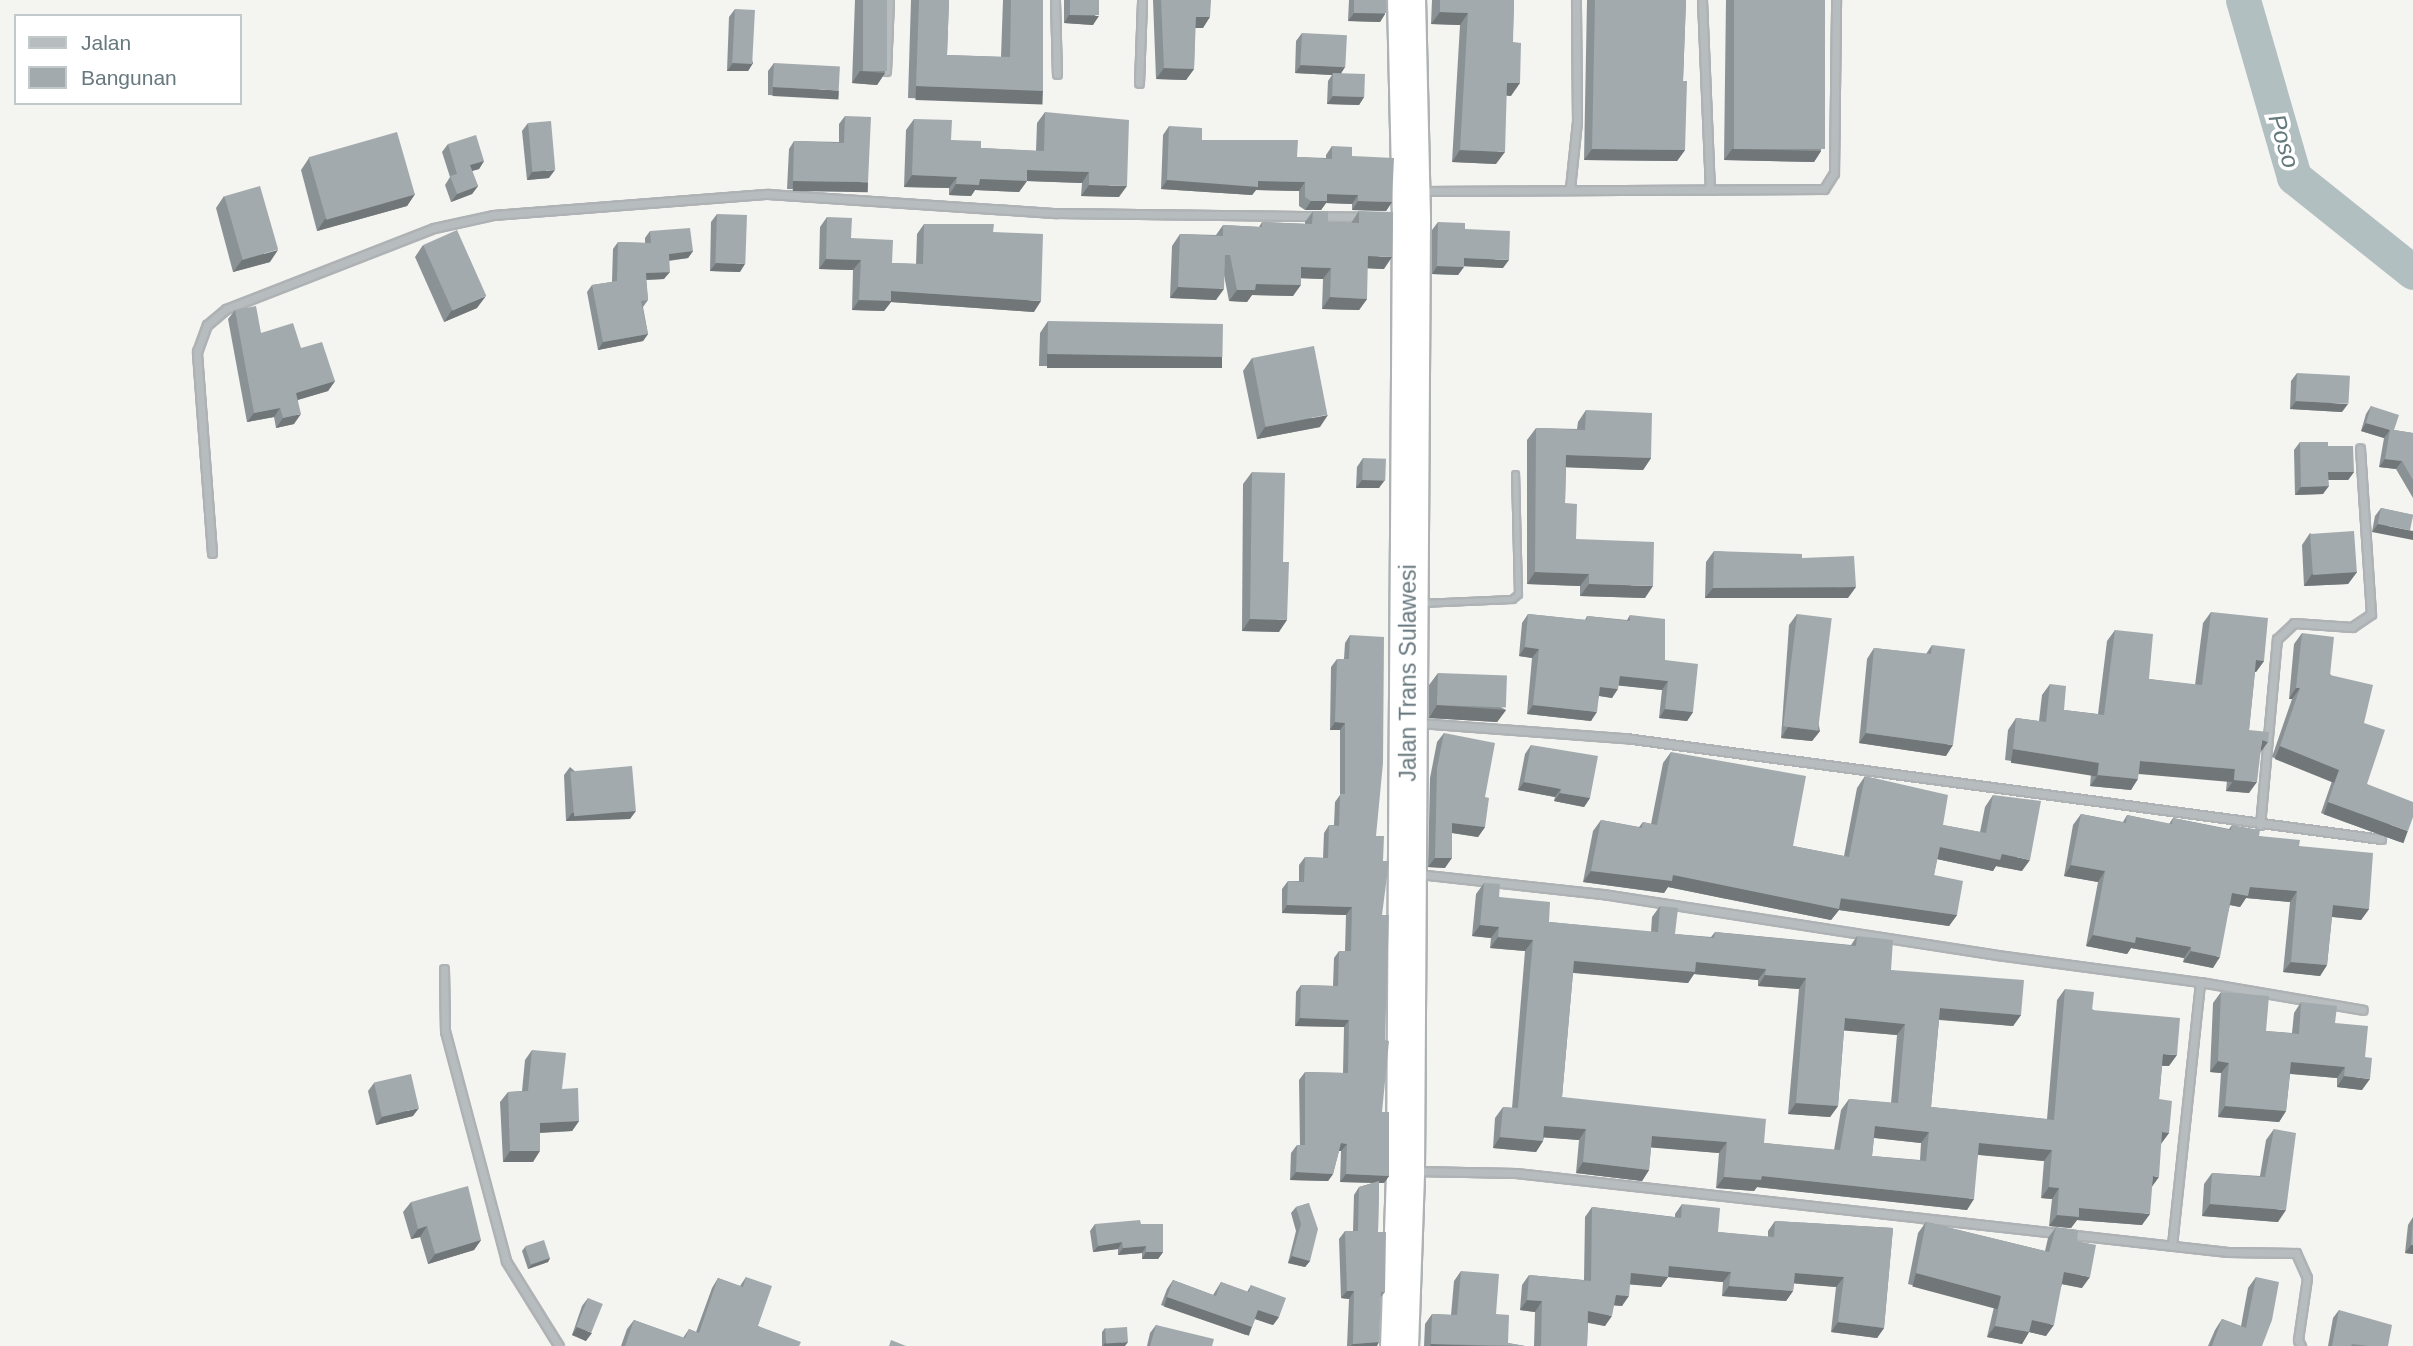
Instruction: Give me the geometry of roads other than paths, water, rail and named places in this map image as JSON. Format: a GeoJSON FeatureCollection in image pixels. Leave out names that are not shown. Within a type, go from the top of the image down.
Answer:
{"type":"FeatureCollection","features":[{"type":"Feature","properties":{"kind":"highway","name":"Jalan Trans Sulawesi"},"geometry":{"type":"LineString","coordinates":[[1399,1346],[1405,1171],[1408,722],[1406,0]]}},
{"type":"Feature","properties":{"kind":"street"},"geometry":{"type":"LineString","coordinates":[[887,71],[889,0]]}},
{"type":"Feature","properties":{"kind":"street"},"geometry":{"type":"LineString","coordinates":[[1055,0],[1056,74]]}},
{"type":"Feature","properties":{"kind":"street"},"geometry":{"type":"LineString","coordinates":[[1139,83],[1142,0]]}},
{"type":"Feature","properties":{"kind":"street"},"geometry":{"type":"LineString","coordinates":[[1570,188],[1577,121],[1576,0]]}},
{"type":"Feature","properties":{"kind":"street"},"geometry":{"type":"LineString","coordinates":[[1702,0],[1710,190]]}},
{"type":"Feature","properties":{"kind":"street"},"geometry":{"type":"LineString","coordinates":[[1405,209],[1570,188],[1816,191],[1831,184],[1836,0]]}},
{"type":"Feature","properties":{"kind":"street"},"geometry":{"type":"LineString","coordinates":[[212,554],[197,352],[207,325],[236,304],[434,228],[494,215],[768,194],[1056,213],[1370,217]]}},
{"type":"Feature","properties":{"kind":"street"},"geometry":{"type":"LineString","coordinates":[[2260,825],[2277,639],[2294,623],[2352,627],[2371,614],[2360,448]]}},
{"type":"Feature","properties":{"kind":"street"},"geometry":{"type":"LineString","coordinates":[[1408,722],[1625,738],[2260,825],[2381,839]]}},
{"type":"Feature","properties":{"kind":"street"},"geometry":{"type":"LineString","coordinates":[[1407,873],[1603,894],[1997,956],[2200,982],[2363,1010]]}},
{"type":"Feature","properties":{"kind":"street"},"geometry":{"type":"LineString","coordinates":[[444,969],[445,1031],[457,1085],[506,1261],[559,1346]]}},
{"type":"Feature","properties":{"kind":"street"},"geometry":{"type":"LineString","coordinates":[[2172,1245],[2200,982]]}},
{"type":"Feature","properties":{"kind":"street"},"geometry":{"type":"LineString","coordinates":[[1405,1171],[1516,1173],[2172,1245],[2296,1253],[2306,1278],[2298,1340],[2301,1346]]}},
{"type":"Feature","properties":{"kind":"lane"},"geometry":{"type":"LineString","coordinates":[[1408,604],[1512,599],[1518,594],[1515,474]]}},
{"type":"Feature","properties":{"kind":"waterway","name":"Poso"},"geometry":{"type":"LineString","coordinates":[[2243,0],[2294,177],[2413,272]]}}]}
